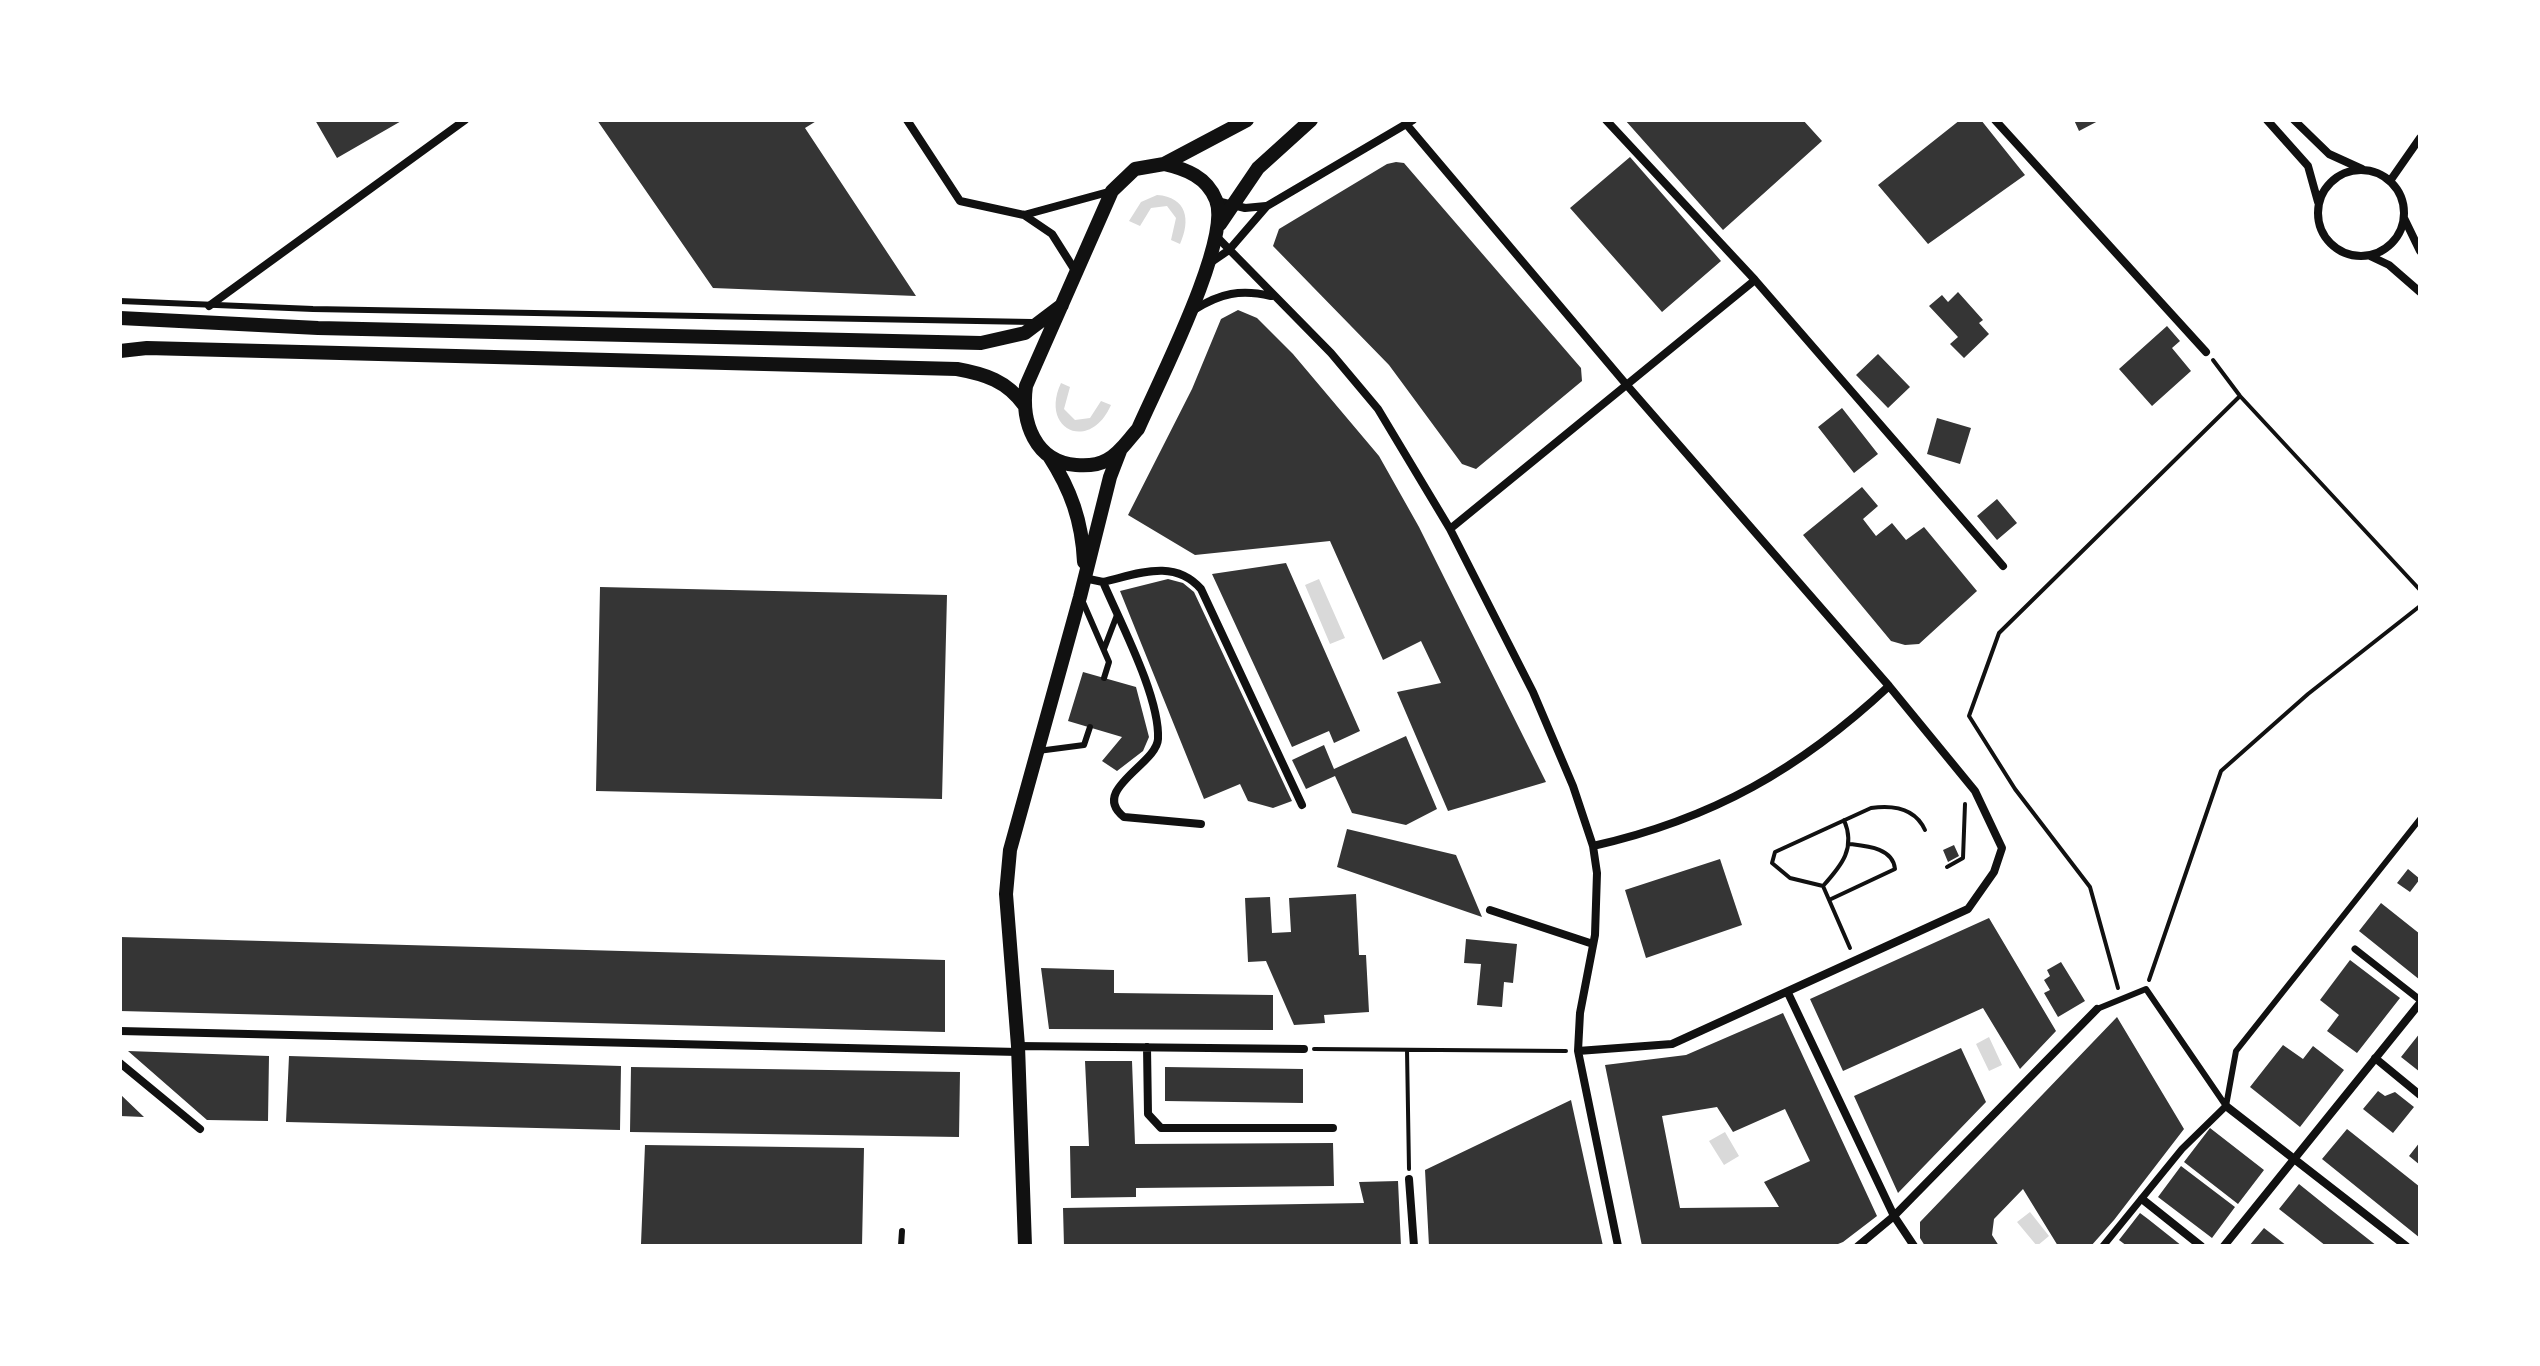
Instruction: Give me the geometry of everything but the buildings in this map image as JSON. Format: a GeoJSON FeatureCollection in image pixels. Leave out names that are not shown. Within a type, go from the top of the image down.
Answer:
{"type":"FeatureCollection","features":[{"type":"Feature","properties":{"kind":"street"},"geometry":{"type":"LineString","coordinates":[[209,306],[465,120]]}},
{"type":"Feature","properties":{"kind":"street"},"geometry":{"type":"LineString","coordinates":[[907,120],[960,201],[1024,215],[1052,234],[1076,273]]}},
{"type":"Feature","properties":{"kind":"street"},"geometry":{"type":"LineString","coordinates":[[1084,578],[1078,514],[1067,484],[1049,456],[1036,443],[1024,405],[1026,386],[1112,191],[1135,169],[1164,164],[1247,120]]}},
{"type":"Feature","properties":{"kind":"street"},"geometry":{"type":"LineString","coordinates":[[1049,456],[1069,464],[1087,466],[1104,462],[1120,451],[1138,429],[1209,264],[1224,203],[1311,120]]}},
{"type":"Feature","properties":{"kind":"street"},"geometry":{"type":"LineString","coordinates":[[1606,120],[1755,280],[2003,566]]}},
{"type":"Feature","properties":{"kind":"street"},"geometry":{"type":"LineString","coordinates":[[1995,120],[2206,352]]}},
{"type":"Feature","properties":{"kind":"street"},"geometry":{"type":"LineString","coordinates":[[2267,120],[2308,166],[2319,204],[2323,233],[2332,246],[2356,257],[2370,256],[2393,242],[2404,218]]}},
{"type":"Feature","properties":{"kind":"street"},"geometry":{"type":"LineString","coordinates":[[2294,120],[2329,154],[2390,181],[2398,191],[2404,218],[2420,251]]}},
{"type":"Feature","properties":{"kind":"street"},"geometry":{"type":"LineString","coordinates":[[1209,264],[1229,250],[1267,206],[1410,122],[1625,383],[1889,686],[1975,791],[1996,828],[2002,848],[1994,872],[1968,909],[1672,1044],[1578,1051]]}},
{"type":"Feature","properties":{"kind":"street"},"geometry":{"type":"LineString","coordinates":[[2390,181],[2420,138]]}},
{"type":"Feature","properties":{"kind":"street"},"geometry":{"type":"LineString","coordinates":[[1164,164],[1197,176],[1224,203],[1267,206]]}},
{"type":"Feature","properties":{"kind":"street"},"geometry":{"type":"LineString","coordinates":[[2319,204],[2334,179],[2362,170]]}},
{"type":"Feature","properties":{"kind":"street"},"geometry":{"type":"LineString","coordinates":[[1024,215],[1112,191]]}},
{"type":"Feature","properties":{"kind":"street"},"geometry":{"type":"LineString","coordinates":[[1219,230],[1229,250],[1271,296],[1331,353],[1378,409],[1450,529],[1533,692],[1573,786],[1593,846],[1597,886],[1593,944],[1580,1013],[1578,1051],[1618,1246]]}},
{"type":"Feature","properties":{"kind":"street"},"geometry":{"type":"LineString","coordinates":[[2370,256],[2389,265],[2420,292]]}},
{"type":"Feature","properties":{"kind":"street"},"geometry":{"type":"LineString","coordinates":[[1450,529],[1625,383],[1755,280]]}},
{"type":"Feature","properties":{"kind":"street"},"geometry":{"type":"LineString","coordinates":[[1187,315],[1224,294],[1240,291],[1271,296]]}},
{"type":"Feature","properties":{"kind":"street"},"geometry":{"type":"LineString","coordinates":[[120,318],[318,328],[958,343],[1006,339],[1025,333],[1062,305]]}},
{"type":"Feature","properties":{"kind":"street"},"geometry":{"type":"LineString","coordinates":[[120,351],[147,348],[957,369],[980,373],[1006,385],[1024,405]]}},
{"type":"Feature","properties":{"kind":"street"},"geometry":{"type":"LineString","coordinates":[[1025,1246],[1018,1049],[1006,894],[1010,850],[1110,477],[1120,451]]}},
{"type":"Feature","properties":{"kind":"street"},"geometry":{"type":"LineString","coordinates":[[1084,578],[1103,582],[1155,570],[1175,570],[1191,576],[1201,589],[1302,805]]}},
{"type":"Feature","properties":{"kind":"street"},"geometry":{"type":"LineString","coordinates":[[1103,582],[1157,715],[1158,743],[1154,752],[1119,785],[1114,805],[1124,817],[1201,824]]}},
{"type":"Feature","properties":{"kind":"street"},"geometry":{"type":"LineString","coordinates":[[1593,846],[1692,818],[1748,793],[1815,750],[1889,686]]}},
{"type":"Feature","properties":{"kind":"street"},"geometry":{"type":"LineString","coordinates":[[1490,910],[1593,944]]}},
{"type":"Feature","properties":{"kind":"street"},"geometry":{"type":"LineString","coordinates":[[2224,1246],[2420,1002],[2355,949]]}},
{"type":"Feature","properties":{"kind":"street"},"geometry":{"type":"LineString","coordinates":[[1788,993],[1894,1216],[1914,1246]]}},
{"type":"Feature","properties":{"kind":"street"},"geometry":{"type":"LineString","coordinates":[[1858,1246],[1894,1216],[2097,1009]]}},
{"type":"Feature","properties":{"kind":"street"},"geometry":{"type":"LineString","coordinates":[[120,1031],[1018,1049],[1304,1049]]}},
{"type":"Feature","properties":{"kind":"street"},"geometry":{"type":"LineString","coordinates":[[1147,1047],[1148,1114],[1161,1128],[1333,1128]]}},
{"type":"Feature","properties":{"kind":"street"},"geometry":{"type":"LineString","coordinates":[[2375,1058],[2420,1095]]}},
{"type":"Feature","properties":{"kind":"street"},"geometry":{"type":"LineString","coordinates":[[120,1063],[200,1129]]}},
{"type":"Feature","properties":{"kind":"street"},"geometry":{"type":"LineString","coordinates":[[2103,1246],[2182,1149],[2226,1106],[2406,1246]]}},
{"type":"Feature","properties":{"kind":"street"},"geometry":{"type":"LineString","coordinates":[[1409,1179],[1414,1246]]}},
{"type":"Feature","properties":{"kind":"street"},"geometry":{"type":"LineString","coordinates":[[2142,1199],[2201,1246]]}},
{"type":"Feature","properties":{"kind":"lane"},"geometry":{"type":"LineString","coordinates":[[120,301],[209,306],[1005,324],[1040,322]]}},
{"type":"Feature","properties":{"kind":"lane"},"geometry":{"type":"LineString","coordinates":[[1080,597],[1109,662],[1104,678]]}},
{"type":"Feature","properties":{"kind":"lane"},"geometry":{"type":"LineString","coordinates":[[1104,649],[1117,615]]}},
{"type":"Feature","properties":{"kind":"lane"},"geometry":{"type":"LineString","coordinates":[[1038,751],[1084,745],[1090,727]]}},
{"type":"Feature","properties":{"kind":"lane"},"geometry":{"type":"LineString","coordinates":[[2226,1106],[2236,1051],[2420,819]]}},
{"type":"Feature","properties":{"kind":"lane"},"geometry":{"type":"LineString","coordinates":[[2097,1009],[2146,989],[2226,1106]]}},
{"type":"Feature","properties":{"kind":"lane"},"geometry":{"type":"LineString","coordinates":[[901,1246],[902,1231]]}},
{"type":"Feature","properties":{"kind":"path"},"geometry":{"type":"LineString","coordinates":[[2206,352],[2240,396],[2420,590]]}},
{"type":"Feature","properties":{"kind":"path"},"geometry":{"type":"LineString","coordinates":[[2121,999],[2090,887],[2015,789],[1969,716],[1999,633],[2240,396]]}},
{"type":"Feature","properties":{"kind":"path"},"geometry":{"type":"LineString","coordinates":[[2146,989],[2221,771],[2308,694],[2420,606]]}},
{"type":"Feature","properties":{"kind":"path"},"geometry":{"type":"LineString","coordinates":[[1947,867],[1963,858],[1965,801]]}},
{"type":"Feature","properties":{"kind":"path"},"geometry":{"type":"LineString","coordinates":[[1823,886],[1790,878],[1779,871],[1771,858],[1779,848],[1871,808],[1895,807],[1917,818],[1925,830]]}},
{"type":"Feature","properties":{"kind":"path"},"geometry":{"type":"LineString","coordinates":[[1823,886],[1838,869],[1850,844],[1844,820]]}},
{"type":"Feature","properties":{"kind":"path"},"geometry":{"type":"LineString","coordinates":[[1829,900],[1895,869],[1890,856],[1879,849],[1850,844]]}},
{"type":"Feature","properties":{"kind":"path"},"geometry":{"type":"LineString","coordinates":[[1823,886],[1850,948]]}},
{"type":"Feature","properties":{"kind":"path"},"geometry":{"type":"LineString","coordinates":[[1304,1049],[1578,1051]]}},
{"type":"Feature","properties":{"kind":"path"},"geometry":{"type":"LineString","coordinates":[[1407,1050],[1409,1179]]}},
{"type":"Feature","properties":{"kind":"shaded area"},"geometry":{"type":"Polygon","coordinates":[[[1157,195],[1175,200],[1184,211],[1185,226],[1180,244],[1171,240],[1176,218],[1167,206],[1151,208],[1140,226],[1129,221],[1141,202],[1157,195]]]}},
{"type":"Feature","properties":{"kind":"shaded area"},"geometry":{"type":"Polygon","coordinates":[[[1061,383],[1070,387],[1064,409],[1075,420],[1090,418],[1101,401],[1111,405],[1102,420],[1080,432],[1070,430],[1062,423],[1057,413],[1056,399],[1061,383]]]}},
{"type":"Feature","properties":{"kind":"shaded area"},"geometry":{"type":"Polygon","coordinates":[[[1319,579],[1345,638],[1330,644],[1305,585],[1319,579]]]}},
{"type":"Feature","properties":{"kind":"shaded area"},"geometry":{"type":"Polygon","coordinates":[[[1989,1037],[2002,1065],[1989,1071],[1976,1044],[1989,1037]]]}},
{"type":"Feature","properties":{"kind":"shaded area"},"geometry":{"type":"Polygon","coordinates":[[[1725,1132],[1739,1156],[1724,1165],[1709,1141],[1725,1132]]]}},
{"type":"Feature","properties":{"kind":"shaded area"},"geometry":{"type":"Polygon","coordinates":[[[2030,1212],[2049,1236],[2037,1246],[2017,1222],[2030,1212]]]}}]}
